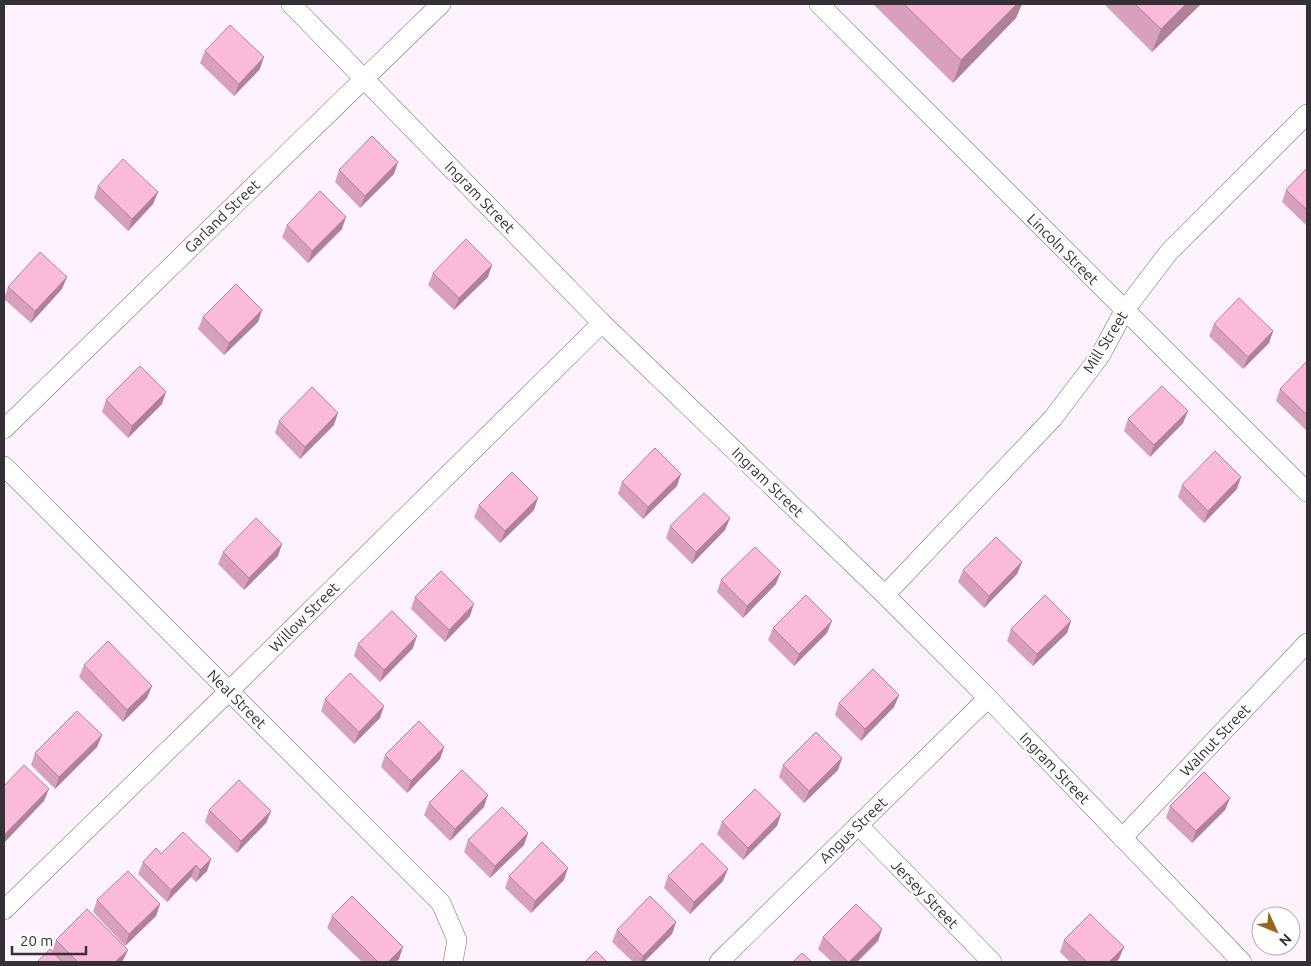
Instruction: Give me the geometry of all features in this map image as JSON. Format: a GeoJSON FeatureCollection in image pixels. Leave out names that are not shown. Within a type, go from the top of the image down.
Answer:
{"type":"FeatureCollection","features":[{"type":"Feature","properties":{"kind":"street","name":"Ingram Street"},"geometry":{"type":"LineString","coordinates":[[291,4],[602,323],[988,698],[1242,962]]}},
{"type":"Feature","properties":{"kind":"street","name":"Garland Street"},"geometry":{"type":"LineString","coordinates":[[4,429],[441,4]]}},
{"type":"Feature","properties":{"kind":"street","name":"Lincoln Street"},"geometry":{"type":"LineString","coordinates":[[819,4],[1307,492]]}},
{"type":"Feature","properties":{"kind":"street","name":"Mill Street"},"geometry":{"type":"LineString","coordinates":[[885,596],[1053,418],[1100,356],[1124,311],[1169,252],[1307,114]]}},
{"type":"Feature","properties":{"kind":"street","name":"Willow Street"},"geometry":{"type":"LineString","coordinates":[[4,910],[229,692],[602,323]]}},
{"type":"Feature","properties":{"kind":"street","name":"Neal Street"},"geometry":{"type":"LineString","coordinates":[[4,466],[441,903],[457,940],[452,962]]}},
{"type":"Feature","properties":{"kind":"street","name":"Walnut Street"},"geometry":{"type":"LineString","coordinates":[[1122,838],[1307,643]]}},
{"type":"Feature","properties":{"kind":"street","name":"Angus Street"},"geometry":{"type":"LineString","coordinates":[[719,962],[988,698]]}},
{"type":"Feature","properties":{"kind":"street","name":"Jersey Street"},"geometry":{"type":"LineString","coordinates":[[858,825],[992,962]]}},
{"type":"Feature","properties":{"kind":"building"},"geometry":{"type":"Polygon","coordinates":[[[904,4],[1017,4],[961,60],[904,4]]]}},
{"type":"Feature","properties":{"kind":"building"},"geometry":{"type":"Polygon","coordinates":[[[1135,4],[1186,4],[1161,29],[1135,4]]]}},
{"type":"Feature","properties":{"kind":"building"},"geometry":{"type":"Polygon","coordinates":[[[230,25],[264,57],[239,84],[205,51],[230,25]]]}},
{"type":"Feature","properties":{"kind":"building"},"geometry":{"type":"Polygon","coordinates":[[[372,136],[398,162],[365,196],[339,170],[372,136]]]}},
{"type":"Feature","properties":{"kind":"building"},"geometry":{"type":"Polygon","coordinates":[[[123,159],[158,192],[132,219],[98,186],[123,159]]]}},
{"type":"Feature","properties":{"kind":"building"},"geometry":{"type":"Polygon","coordinates":[[[1307,168],[1307,210],[1286,190],[1307,168]]]}},
{"type":"Feature","properties":{"kind":"building"},"geometry":{"type":"Polygon","coordinates":[[[320,191],[346,217],[312,251],[287,225],[320,191]]]}},
{"type":"Feature","properties":{"kind":"building"},"geometry":{"type":"Polygon","coordinates":[[[466,239],[492,265],[459,298],[433,273],[466,239]]]}},
{"type":"Feature","properties":{"kind":"building"},"geometry":{"type":"Polygon","coordinates":[[[40,252],[67,277],[35,311],[8,287],[40,252]]]}},
{"type":"Feature","properties":{"kind":"building"},"geometry":{"type":"Polygon","coordinates":[[[236,284],[262,310],[229,343],[203,317],[236,284]]]}},
{"type":"Feature","properties":{"kind":"building"},"geometry":{"type":"Polygon","coordinates":[[[1239,298],[1273,331],[1248,357],[1214,324],[1239,298]]]}},
{"type":"Feature","properties":{"kind":"building"},"geometry":{"type":"Polygon","coordinates":[[[1306,362],[1307,364],[1307,415],[1280,389],[1306,362]]]}},
{"type":"Feature","properties":{"kind":"building"},"geometry":{"type":"Polygon","coordinates":[[[140,366],[166,392],[132,426],[106,400],[140,366]]]}},
{"type":"Feature","properties":{"kind":"building"},"geometry":{"type":"Polygon","coordinates":[[[1162,386],[1188,411],[1154,445],[1128,419],[1162,386]]]}},
{"type":"Feature","properties":{"kind":"building"},"geometry":{"type":"Polygon","coordinates":[[[312,387],[338,413],[305,447],[279,421],[312,387]]]}},
{"type":"Feature","properties":{"kind":"building"},"geometry":{"type":"Polygon","coordinates":[[[655,448],[681,474],[648,507],[622,482],[655,448]]]}},
{"type":"Feature","properties":{"kind":"building"},"geometry":{"type":"Polygon","coordinates":[[[1215,451],[1241,477],[1208,511],[1182,485],[1215,451]]]}},
{"type":"Feature","properties":{"kind":"building"},"geometry":{"type":"Polygon","coordinates":[[[512,472],[538,498],[505,531],[479,505],[512,472]]]}},
{"type":"Feature","properties":{"kind":"building"},"geometry":{"type":"Polygon","coordinates":[[[704,493],[730,518],[696,552],[670,526],[704,493]]]}},
{"type":"Feature","properties":{"kind":"building"},"geometry":{"type":"Polygon","coordinates":[[[256,518],[282,544],[249,578],[223,552],[256,518]]]}},
{"type":"Feature","properties":{"kind":"building"},"geometry":{"type":"Polygon","coordinates":[[[996,537],[1022,562],[989,596],[963,570],[996,537]]]}},
{"type":"Feature","properties":{"kind":"building"},"geometry":{"type":"Polygon","coordinates":[[[755,547],[781,572],[747,606],[721,580],[755,547]]]}},
{"type":"Feature","properties":{"kind":"building"},"geometry":{"type":"Polygon","coordinates":[[[441,571],[474,604],[449,630],[415,597],[441,571]]]}},
{"type":"Feature","properties":{"kind":"building"},"geometry":{"type":"Polygon","coordinates":[[[806,595],[832,621],[799,654],[773,628],[806,595]]]}},
{"type":"Feature","properties":{"kind":"building"},"geometry":{"type":"Polygon","coordinates":[[[1045,595],[1071,621],[1037,654],[1011,629],[1045,595]]]}},
{"type":"Feature","properties":{"kind":"building"},"geometry":{"type":"Polygon","coordinates":[[[392,611],[417,636],[384,670],[358,644],[392,611]]]}},
{"type":"Feature","properties":{"kind":"building"},"geometry":{"type":"Polygon","coordinates":[[[108,641],[152,686],[127,710],[84,665],[108,641]]]}},
{"type":"Feature","properties":{"kind":"building"},"geometry":{"type":"Polygon","coordinates":[[[873,669],[899,695],[865,729],[839,703],[873,669]]]}},
{"type":"Feature","properties":{"kind":"building"},"geometry":{"type":"Polygon","coordinates":[[[350,673],[384,706],[359,732],[325,699],[350,673]]]}},
{"type":"Feature","properties":{"kind":"building"},"geometry":{"type":"Polygon","coordinates":[[[77,711],[102,735],[59,777],[35,753],[77,711]]]}},
{"type":"Feature","properties":{"kind":"building"},"geometry":{"type":"Polygon","coordinates":[[[419,721],[444,747],[411,781],[385,755],[419,721]]]}},
{"type":"Feature","properties":{"kind":"building"},"geometry":{"type":"Polygon","coordinates":[[[816,732],[842,758],[809,791],[783,765],[816,732]]]}},
{"type":"Feature","properties":{"kind":"building"},"geometry":{"type":"Polygon","coordinates":[[[24,765],[49,789],[4,835],[4,786],[24,765]]]}},
{"type":"Feature","properties":{"kind":"building"},"geometry":{"type":"Polygon","coordinates":[[[462,770],[488,795],[455,829],[429,803],[462,770]]]}},
{"type":"Feature","properties":{"kind":"building"},"geometry":{"type":"Polygon","coordinates":[[[1204,772],[1230,798],[1196,831],[1170,806],[1204,772]]]}},
{"type":"Feature","properties":{"kind":"building"},"geometry":{"type":"Polygon","coordinates":[[[239,780],[271,811],[241,841],[209,810],[239,780]]]}},
{"type":"Feature","properties":{"kind":"building"},"geometry":{"type":"Polygon","coordinates":[[[755,789],[781,814],[748,848],[722,822],[755,789]]]}},
{"type":"Feature","properties":{"kind":"building"},"geometry":{"type":"Polygon","coordinates":[[[502,807],[528,833],[495,866],[468,840],[502,807]]]}},
{"type":"Feature","properties":{"kind":"building"},"geometry":{"type":"Polygon","coordinates":[[[183,832],[211,859],[200,870],[196,865],[171,890],[143,862],[156,848],[161,854],[183,832]]]}},
{"type":"Feature","properties":{"kind":"building"},"geometry":{"type":"Polygon","coordinates":[[[542,842],[568,868],[535,901],[509,876],[542,842]]]}},
{"type":"Feature","properties":{"kind":"building"},"geometry":{"type":"Polygon","coordinates":[[[702,843],[728,869],[694,902],[668,876],[702,843]]]}},
{"type":"Feature","properties":{"kind":"building"},"geometry":{"type":"Polygon","coordinates":[[[128,871],[160,904],[129,934],[97,900],[128,871]]]}},
{"type":"Feature","properties":{"kind":"building"},"geometry":{"type":"Polygon","coordinates":[[[352,896],[403,947],[388,962],[378,962],[332,916],[352,896]]]}},
{"type":"Feature","properties":{"kind":"building"},"geometry":{"type":"Polygon","coordinates":[[[650,896],[676,922],[643,956],[617,930],[650,896]]]}},
{"type":"Feature","properties":{"kind":"building"},"geometry":{"type":"Polygon","coordinates":[[[856,904],[882,929],[848,962],[823,937],[856,904]]]}},
{"type":"Feature","properties":{"kind":"building"},"geometry":{"type":"Polygon","coordinates":[[[87,909],[128,950],[115,962],[78,962],[56,940],[87,909]]]}},
{"type":"Feature","properties":{"kind":"building"},"geometry":{"type":"Polygon","coordinates":[[[1090,914],[1124,947],[1109,962],[1087,962],[1064,940],[1090,914]]]}},
{"type":"Feature","properties":{"kind":"building"},"geometry":{"type":"Polygon","coordinates":[[[50,949],[62,962],[37,962],[50,949]]]}},
{"type":"Feature","properties":{"kind":"building"},"geometry":{"type":"Polygon","coordinates":[[[596,951],[607,962],[585,962],[596,951]]]}},
{"type":"Feature","properties":{"kind":"building"},"geometry":{"type":"Polygon","coordinates":[[[802,953],[812,962],[793,962],[802,953]]]}}]}
